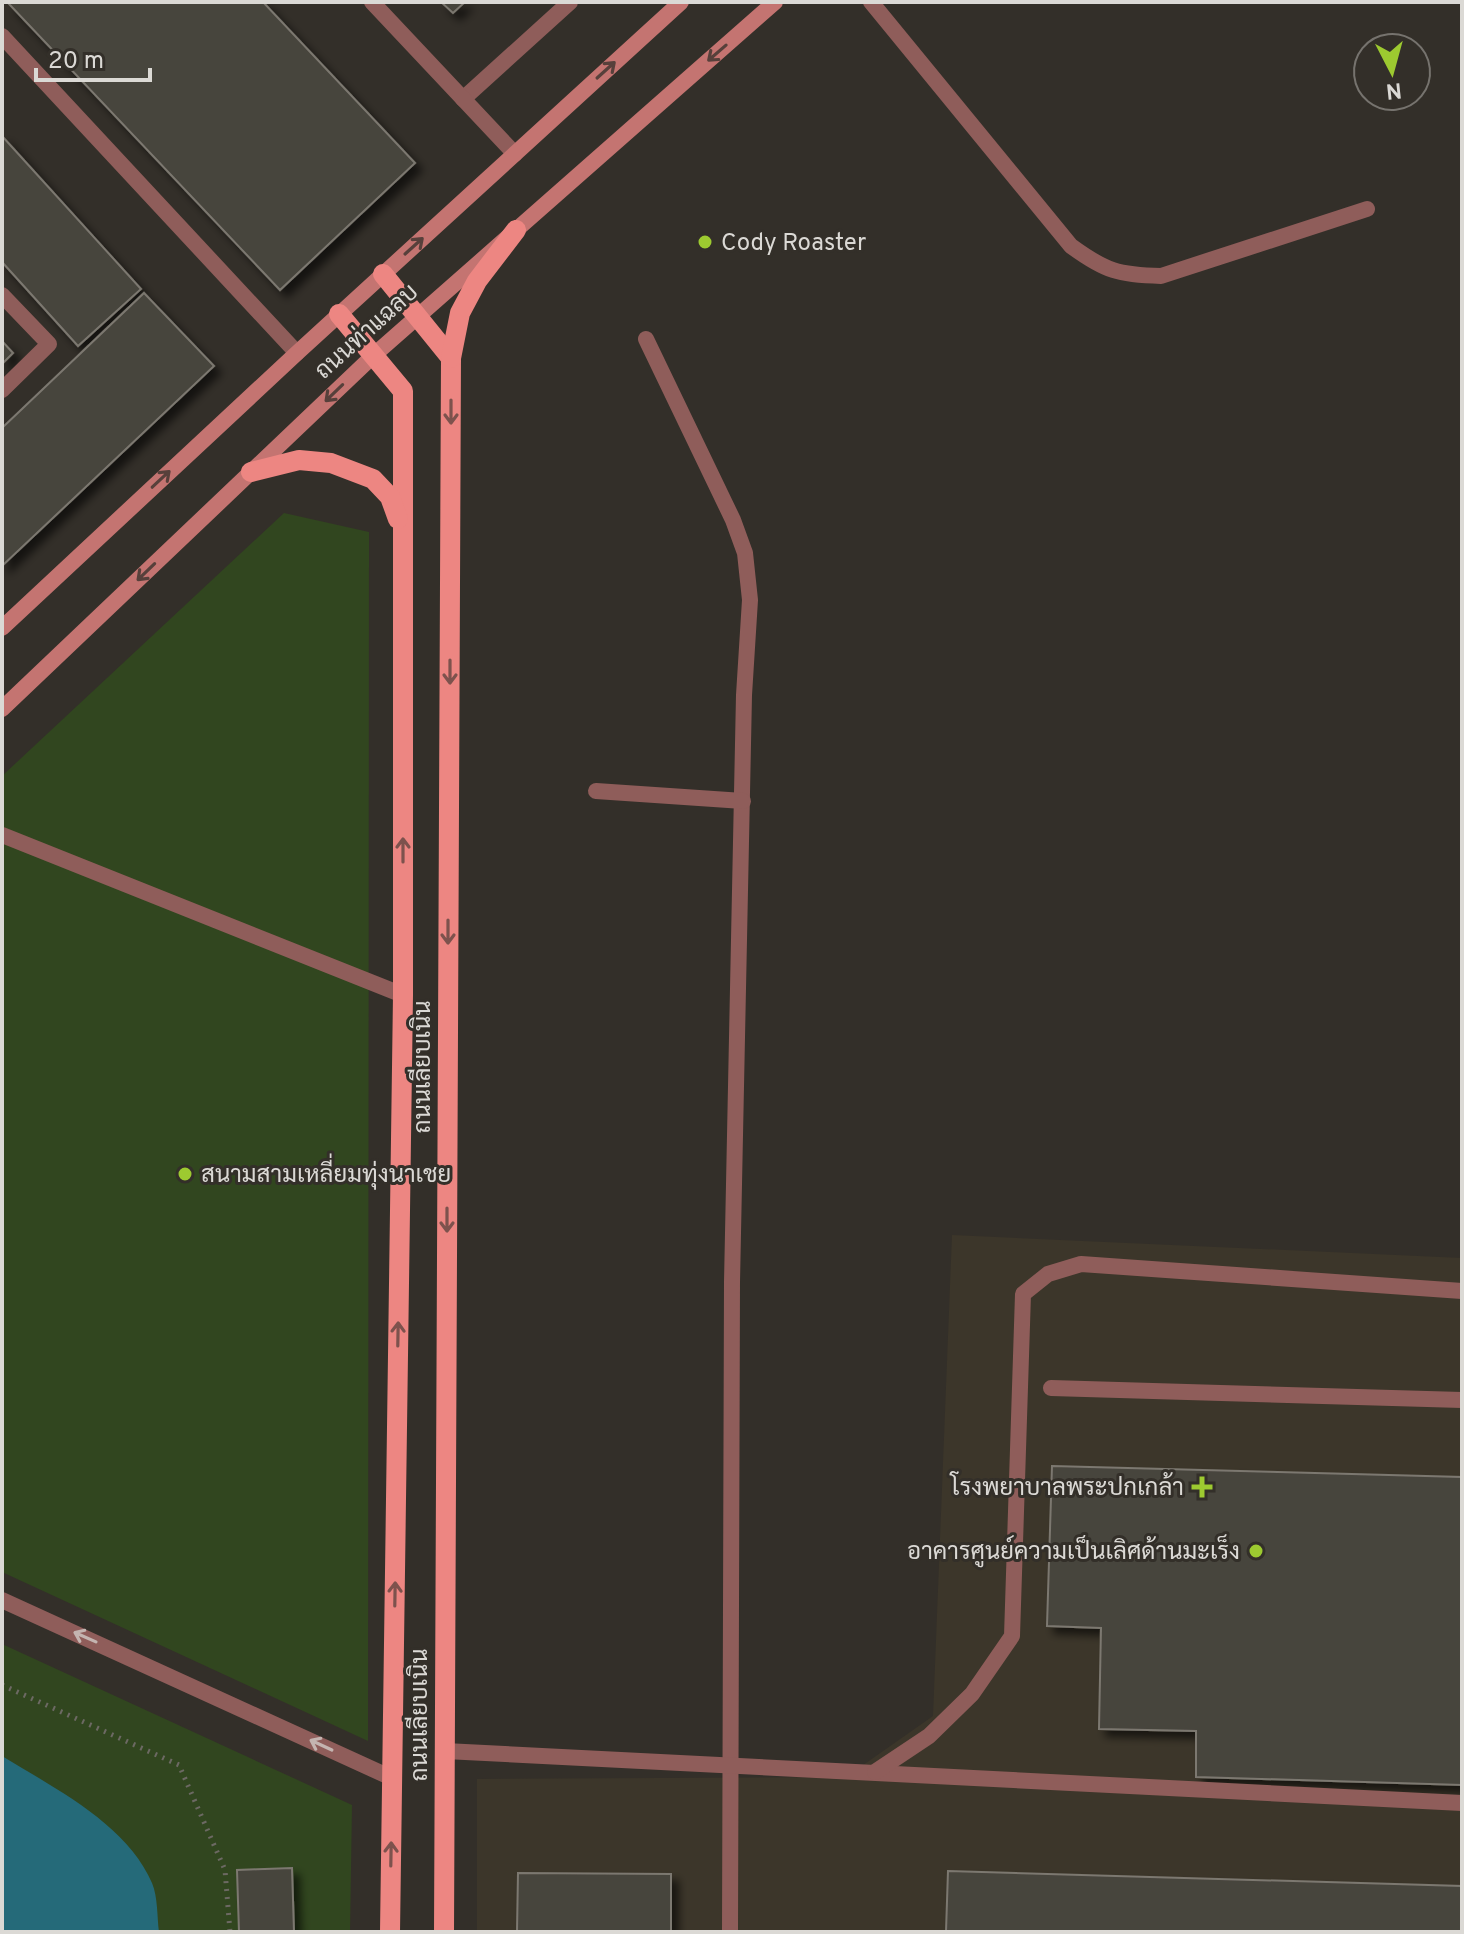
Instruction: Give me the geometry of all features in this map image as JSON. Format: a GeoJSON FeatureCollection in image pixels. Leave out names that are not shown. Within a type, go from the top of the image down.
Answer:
{"type":"FeatureCollection","features":[{"type":"Feature","properties":{"kind":"main road","name":"ถนนท่าแฉลบ"},"geometry":{"type":"LineString","coordinates":[[2,628],[339,314],[681,2]]}},
{"type":"Feature","properties":{"kind":"main road","name":"ถนนท่าแฉลบ"},"geometry":{"type":"LineString","coordinates":[[2,709],[374,355],[775,2]]}},
{"type":"Feature","properties":{"kind":"main road","name":"ถนนเลียบเนิน"},"geometry":{"type":"LineString","coordinates":[[444,1932],[451,358],[460,313],[477,281],[516,230]]}},
{"type":"Feature","properties":{"kind":"main road"},"geometry":{"type":"LineString","coordinates":[[383,274],[451,358]]}},
{"type":"Feature","properties":{"kind":"main road","name":"ถนนเลียบเนิน"},"geometry":{"type":"LineString","coordinates":[[339,314],[403,391],[403,995],[390,1932]]}},
{"type":"Feature","properties":{"kind":"main road"},"geometry":{"type":"LineString","coordinates":[[251,472],[299,460],[331,463],[373,479],[390,497],[403,535]]}},
{"type":"Feature","properties":{"kind":"street"},"geometry":{"type":"LineString","coordinates":[[372,2],[515,154]]}},
{"type":"Feature","properties":{"kind":"street"},"geometry":{"type":"LineString","coordinates":[[463,99],[570,2]]}},
{"type":"Feature","properties":{"kind":"street"},"geometry":{"type":"LineString","coordinates":[[871,2],[1071,246],[1097,265],[1128,275],[1161,276],[1367,209]]}},
{"type":"Feature","properties":{"kind":"street"},"geometry":{"type":"LineString","coordinates":[[2,36],[297,353]]}},
{"type":"Feature","properties":{"kind":"street"},"geometry":{"type":"LineString","coordinates":[[2,295],[49,344],[2,390]]}},
{"type":"Feature","properties":{"kind":"street"},"geometry":{"type":"LineString","coordinates":[[646,339],[733,520],[745,553],[750,600],[744,695],[732,1282],[730,1932]]}},
{"type":"Feature","properties":{"kind":"street"},"geometry":{"type":"LineString","coordinates":[[596,791],[743,801]]}},
{"type":"Feature","properties":{"kind":"street"},"geometry":{"type":"LineString","coordinates":[[2,835],[403,995]]}},
{"type":"Feature","properties":{"kind":"street"},"geometry":{"type":"LineString","coordinates":[[875,1772],[929,1736],[961,1705],[1012,1636],[1023,1294],[1048,1274],[1081,1264],[1462,1291]]}},
{"type":"Feature","properties":{"kind":"street"},"geometry":{"type":"LineString","coordinates":[[1051,1388],[1462,1400]]}},
{"type":"Feature","properties":{"kind":"street"},"geometry":{"type":"LineString","coordinates":[[2,1600],[392,1778]]}},
{"type":"Feature","properties":{"kind":"street"},"geometry":{"type":"LineString","coordinates":[[445,1751],[1462,1803]]}},
{"type":"Feature","properties":{"kind":"path"},"geometry":{"type":"LineString","coordinates":[[2,1685],[179,1765],[225,1870],[230,1932]]}},
{"type":"Feature","properties":{"kind":"shaded area","name":"โรงพยาบาลพระปกเกล้า"},"geometry":{"type":"Polygon","coordinates":[[[952,1235],[1462,1258],[1462,1932],[477,1932],[477,1779],[846,1777],[933,1716],[952,1235]]]}},
{"type":"Feature","properties":{"kind":"green space","name":"สนามสามเหลี่ยมทุ่งนาเชย"},"geometry":{"type":"Polygon","coordinates":[[[284,513],[369,532],[368,1741],[2,1572],[2,776],[284,513]]]}},
{"type":"Feature","properties":{"kind":"green space"},"geometry":{"type":"Polygon","coordinates":[[[2,1644],[352,1805],[350,1932],[2,1932],[2,1644]]]}},
{"type":"Feature","properties":{"kind":"water"},"geometry":{"type":"Polygon","coordinates":[[[2,1756],[87,1809],[125,1843],[141,1862],[152,1883],[159,1932],[2,1932],[2,1756]]]}},
{"type":"Feature","properties":{"kind":"building"},"geometry":{"type":"Polygon","coordinates":[[[263,2],[415,163],[280,290],[9,4],[263,2]]]}},
{"type":"Feature","properties":{"kind":"building"},"geometry":{"type":"Polygon","coordinates":[[[441,2],[465,2],[453,13],[441,2]]]}},
{"type":"Feature","properties":{"kind":"building"},"geometry":{"type":"Polygon","coordinates":[[[2,136],[141,289],[78,346],[2,262],[2,136]]]}},
{"type":"Feature","properties":{"kind":"building"},"geometry":{"type":"Polygon","coordinates":[[[144,293],[214,366],[2,566],[2,428],[144,293]]]}},
{"type":"Feature","properties":{"kind":"building"},"geometry":{"type":"Polygon","coordinates":[[[2,341],[13,353],[2,364],[2,341]]]}},
{"type":"Feature","properties":{"kind":"building","name":"อาคารศูนย์ความเป็นเลิศด้านมะเร็ง"},"geometry":{"type":"Polygon","coordinates":[[[1052,1466],[1462,1477],[1462,1785],[1196,1777],[1196,1731],[1099,1729],[1101,1628],[1047,1626],[1052,1466]]]}},
{"type":"Feature","properties":{"kind":"building"},"geometry":{"type":"Polygon","coordinates":[[[292,1868],[294,1932],[239,1932],[237,1870],[292,1868]]]}},
{"type":"Feature","properties":{"kind":"building"},"geometry":{"type":"Polygon","coordinates":[[[948,1871],[1462,1886],[1462,1932],[946,1932],[948,1871]]]}},
{"type":"Feature","properties":{"kind":"building"},"geometry":{"type":"Polygon","coordinates":[[[518,1873],[671,1874],[671,1932],[517,1932],[518,1873]]]}},
{"type":"Feature","properties":{"kind":"place","name":"Cody Roaster"},"geometry":{"type":"Point","coordinates":[705,242]}},
{"type":"Feature","properties":{"kind":"place","name":"สนามสามเหลี่ยมทุ่งนาเชย"},"geometry":{"type":"Point","coordinates":[185,1174]}},
{"type":"Feature","properties":{"kind":"place","name":"โรงพยาบาลพระปกเกล้า"},"geometry":{"type":"Point","coordinates":[1202,1487]}},
{"type":"Feature","properties":{"kind":"place","name":"อาคารศูนย์ความเป็นเลิศด้านมะเร็ง"},"geometry":{"type":"Point","coordinates":[1256,1551]}}]}
